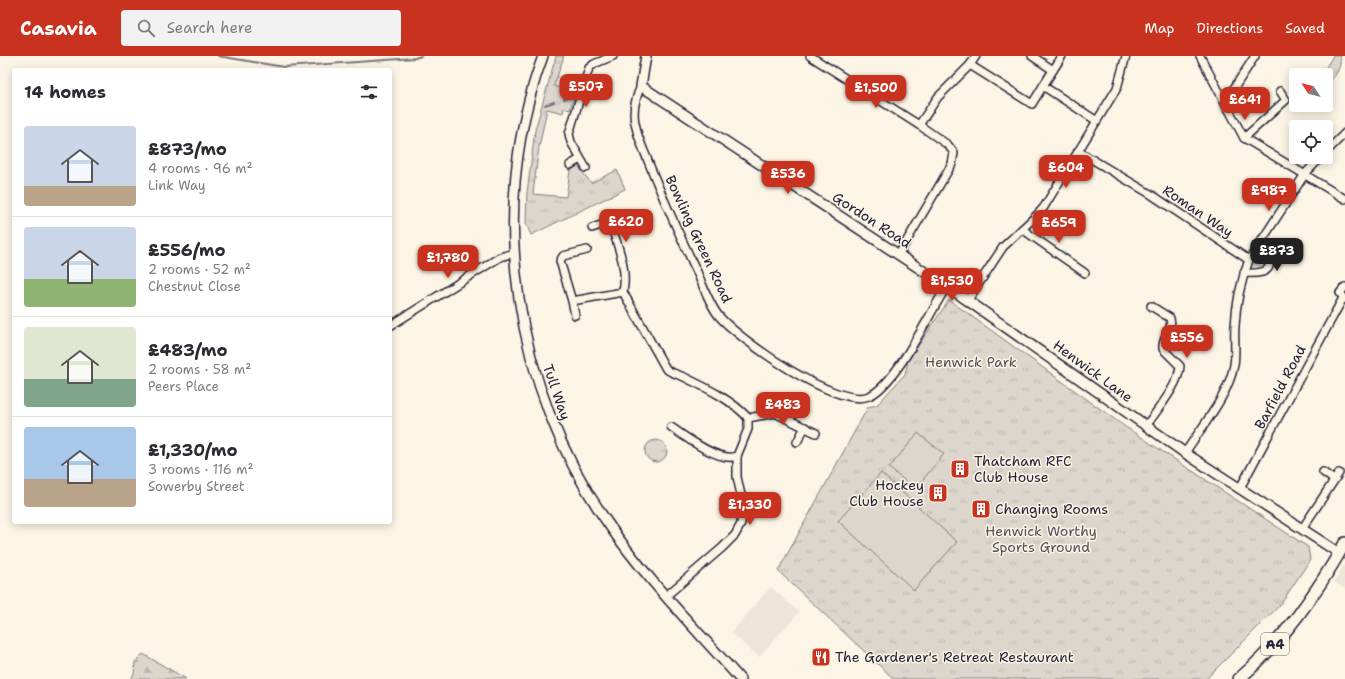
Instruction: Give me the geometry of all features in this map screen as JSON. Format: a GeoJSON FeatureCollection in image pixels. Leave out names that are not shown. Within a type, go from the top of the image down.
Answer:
{"type":"FeatureCollection","features":[{"type":"Feature","properties":{"kind":"main road","name":"A4"},"geometry":{"type":"LineString","coordinates":[[1240,679],[1276,643],[1304,609],[1345,543]]}},
{"type":"Feature","properties":{"kind":"street","name":"Tull Way"},"geometry":{"type":"LineString","coordinates":[[543,56],[533,82],[517,166],[514,199],[514,253],[522,319],[529,352],[541,392],[558,436],[574,470],[603,518],[666,596],[740,679]]}},
{"type":"Feature","properties":{"kind":"street"},"geometry":{"type":"LineString","coordinates":[[586,168],[571,142],[569,134],[586,76],[592,65],[613,56]]}},
{"type":"Feature","properties":{"kind":"street","name":"Bowling Green Road"},"geometry":{"type":"LineString","coordinates":[[646,56],[641,86],[634,112],[636,130],[657,184],[718,315],[747,341],[782,366],[838,392],[852,397],[866,397],[878,390],[905,358],[947,286]]}},
{"type":"Feature","properties":{"kind":"street"},"geometry":{"type":"LineString","coordinates":[[810,56],[919,125],[948,145],[954,153],[954,158],[899,254]]}},
{"type":"Feature","properties":{"kind":"street"},"geometry":{"type":"LineString","coordinates":[[919,125],[938,97],[970,65],[976,56]]}},
{"type":"Feature","properties":{"kind":"street"},"geometry":{"type":"LineString","coordinates":[[1032,56],[1053,70]]}},
{"type":"Feature","properties":{"kind":"street"},"geometry":{"type":"LineString","coordinates":[[970,65],[1032,104],[1062,56]]}},
{"type":"Feature","properties":{"kind":"street"},"geometry":{"type":"LineString","coordinates":[[968,300],[998,253],[1044,207],[1120,81],[1126,56]]}},
{"type":"Feature","properties":{"kind":"street"},"geometry":{"type":"LineString","coordinates":[[1200,56],[1244,138],[1305,174],[1345,200]]}},
{"type":"Feature","properties":{"kind":"street"},"geometry":{"type":"LineString","coordinates":[[1225,102],[1255,56]]}},
{"type":"Feature","properties":{"kind":"street","name":"Gordon Road"},"geometry":{"type":"LineString","coordinates":[[641,86],[947,286]]}},
{"type":"Feature","properties":{"kind":"street"},"geometry":{"type":"LineString","coordinates":[[1043,86],[1097,121]]}},
{"type":"Feature","properties":{"kind":"street"},"geometry":{"type":"LineString","coordinates":[[1244,138],[1286,100],[1280,91]]}},
{"type":"Feature","properties":{"kind":"street"},"geometry":{"type":"LineString","coordinates":[[1333,145],[1345,133]]}},
{"type":"Feature","properties":{"kind":"street","name":"Roman Way"},"geometry":{"type":"LineString","coordinates":[[1078,151],[1152,195],[1249,260]]}},
{"type":"Feature","properties":{"kind":"street"},"geometry":{"type":"LineString","coordinates":[[570,164],[580,159]]}},
{"type":"Feature","properties":{"kind":"street"},"geometry":{"type":"LineString","coordinates":[[1185,453],[1225,392],[1230,379],[1234,365],[1236,311],[1244,273],[1249,260],[1305,174],[1314,164]]}},
{"type":"Feature","properties":{"kind":"street"},"geometry":{"type":"LineString","coordinates":[[592,228],[624,219]]}},
{"type":"Feature","properties":{"kind":"street"},"geometry":{"type":"LineString","coordinates":[[610,222],[623,262],[626,278],[624,292],[666,369],[673,374],[687,378],[740,408],[748,418],[748,429],[737,456],[737,478],[743,504],[743,515],[738,530],[722,548],[666,596]]}},
{"type":"Feature","properties":{"kind":"street"},"geometry":{"type":"LineString","coordinates":[[1022,229],[1085,274]]}},
{"type":"Feature","properties":{"kind":"street"},"geometry":{"type":"LineString","coordinates":[[1244,273],[1262,273],[1268,269],[1270,264],[1269,258],[1262,239]]}},
{"type":"Feature","properties":{"kind":"street"},"geometry":{"type":"LineString","coordinates":[[575,315],[560,261],[563,256],[587,250]]}},
{"type":"Feature","properties":{"kind":"street"},"geometry":{"type":"LineString","coordinates":[[392,325],[500,257],[514,253]]}},
{"type":"Feature","properties":{"kind":"street","name":"Henwick Lane"},"geometry":{"type":"LineString","coordinates":[[947,286],[1185,453],[1339,554]]}},
{"type":"Feature","properties":{"kind":"street","name":"Barfield Road"},"geometry":{"type":"LineString","coordinates":[[1240,488],[1344,298],[1341,291],[1345,287]]}},
{"type":"Feature","properties":{"kind":"street"},"geometry":{"type":"LineString","coordinates":[[572,301],[608,293],[624,292]]}},
{"type":"Feature","properties":{"kind":"street"},"geometry":{"type":"LineString","coordinates":[[1146,426],[1173,385],[1179,373],[1180,366],[1178,362],[1163,350],[1164,341],[1170,329],[1170,318],[1150,306]]}},
{"type":"Feature","properties":{"kind":"street"},"geometry":{"type":"LineString","coordinates":[[748,418],[775,413],[816,433]]}},
{"type":"Feature","properties":{"kind":"street"},"geometry":{"type":"LineString","coordinates":[[671,427],[709,451],[733,458],[737,456]]}},
{"type":"Feature","properties":{"kind":"street"},"geometry":{"type":"LineString","coordinates":[[797,442],[805,427]]}},
{"type":"Feature","properties":{"kind":"street"},"geometry":{"type":"LineString","coordinates":[[1323,472],[1334,480]]}},
{"type":"Feature","properties":{"kind":"street"},"geometry":{"type":"LineString","coordinates":[[1302,529],[1339,472]]}},
{"type":"Feature","properties":{"kind":"shaded area"},"geometry":{"type":"Polygon","coordinates":[[[1345,564],[1345,589],[1334,582],[1345,564]]]}},
{"type":"Feature","properties":{"kind":"shaded area"},"geometry":{"type":"Polygon","coordinates":[[[771,587],[799,612],[759,657],[731,633],[771,587]]]}},
{"type":"Feature","properties":{"kind":"green space"},"geometry":{"type":"Polygon","coordinates":[[[556,56],[564,56],[554,86],[575,93],[570,110],[564,108],[563,113],[547,109],[539,147],[533,194],[566,197],[570,171],[578,166],[591,183],[617,170],[625,189],[531,235],[526,224],[527,193],[535,130],[556,56]]]}},
{"type":"Feature","properties":{"kind":"green space"},"geometry":{"type":"Polygon","coordinates":[[[1333,56],[1340,56],[1339,68],[1333,78],[1333,68],[1325,68],[1333,56]]]}},
{"type":"Feature","properties":{"kind":"green space"},"geometry":{"type":"Polygon","coordinates":[[[1262,239],[1268,269],[1244,273],[1262,239]]]}},
{"type":"Feature","properties":{"kind":"green space","name":"Henwick Worthy Sports Ground"},"geometry":{"type":"Polygon","coordinates":[[[949,300],[1124,426],[1308,547],[1310,560],[1280,605],[1206,679],[894,679],[778,571],[868,407],[877,405],[905,374],[908,361],[949,300]]]}},
{"type":"Feature","properties":{"kind":"green space"},"geometry":{"type":"Polygon","coordinates":[[[918,433],[944,454],[915,489],[889,468],[918,433]]]}},
{"type":"Feature","properties":{"kind":"green space"},"geometry":{"type":"Polygon","coordinates":[[[656,440],[664,443],[667,451],[664,459],[656,462],[648,459],[645,451],[648,443],[656,440]]]}},
{"type":"Feature","properties":{"kind":"green space"},"geometry":{"type":"Polygon","coordinates":[[[881,473],[957,542],[914,590],[838,521],[881,473]]]}},
{"type":"Feature","properties":{"kind":"green space"},"geometry":{"type":"Polygon","coordinates":[[[143,654],[186,679],[131,679],[134,674],[135,662],[143,654]]]}},
{"type":"Feature","properties":{"kind":"waterway"},"geometry":{"type":"LineString","coordinates":[[218,56],[284,67],[415,58],[421,56]]}},
{"type":"Feature","properties":{"kind":"waterway"},"geometry":{"type":"LineString","coordinates":[[564,99],[574,96]]}},
{"type":"Feature","properties":{"kind":"waterway"},"geometry":{"type":"LineString","coordinates":[[545,105],[554,102]]}},
{"type":"Feature","properties":{"kind":"place","name":"Thatcham RFC Club House"},"geometry":{"type":"Point","coordinates":[960,469]}},
{"type":"Feature","properties":{"kind":"place","name":"Hockey Club House"},"geometry":{"type":"Point","coordinates":[938,493]}},
{"type":"Feature","properties":{"kind":"place","name":"Changing Rooms"},"geometry":{"type":"Point","coordinates":[981,509]}},
{"type":"Feature","properties":{"kind":"place","name":"The Gardener's Retreat Restaurant"},"geometry":{"type":"Point","coordinates":[821,657]}},
{"type":"Feature","properties":{"kind":"park label","name":"Henwick Park"},"geometry":{"type":"Point","coordinates":[971,362]}}]}
